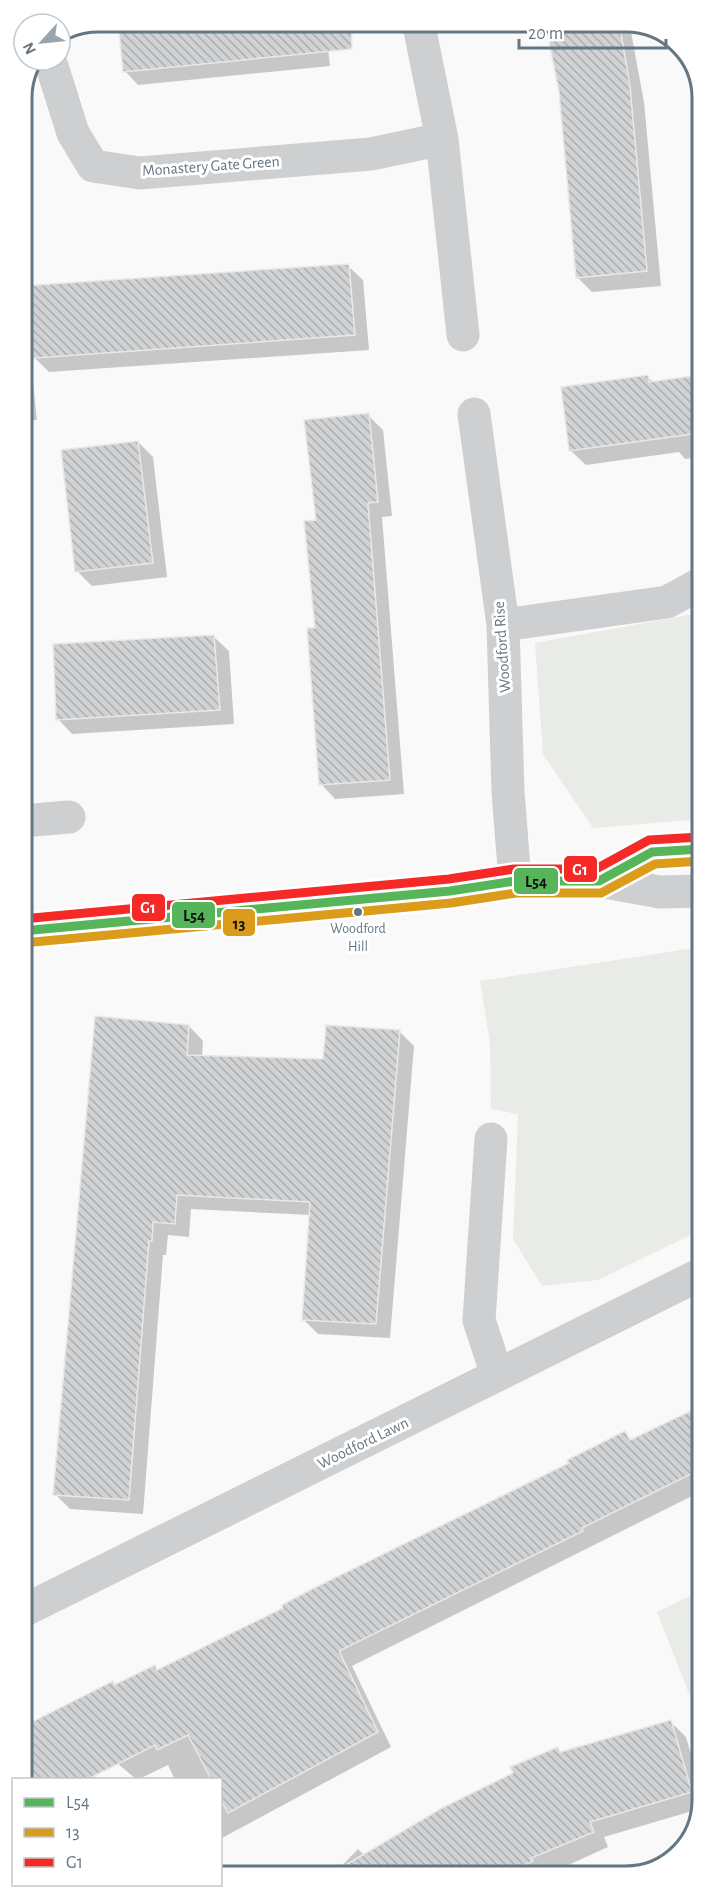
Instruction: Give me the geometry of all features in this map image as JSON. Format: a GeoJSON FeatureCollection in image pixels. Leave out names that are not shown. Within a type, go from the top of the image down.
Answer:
{"type":"FeatureCollection","features":[{"type":"Feature","properties":{"kind":"street"},"geometry":{"type":"LineString","coordinates":[[420,32],[442,139],[463,335]]}},
{"type":"Feature","properties":{"kind":"street","name":"Monastery Gate Green"},"geometry":{"type":"LineString","coordinates":[[54,72],[73,133],[93,166],[140,172],[176,170],[371,154],[442,139]]}},
{"type":"Feature","properties":{"kind":"street","name":"Woodford Rise"},"geometry":{"type":"LineString","coordinates":[[474,414],[503,625],[508,792],[515,881]]}},
{"type":"Feature","properties":{"kind":"street"},"geometry":{"type":"LineString","coordinates":[[503,625],[667,602],[692,588]]}},
{"type":"Feature","properties":{"kind":"street"},"geometry":{"type":"LineString","coordinates":[[32,820],[69,817]]}},
{"type":"Feature","properties":{"kind":"street"},"geometry":{"type":"LineString","coordinates":[[599,881],[652,852],[692,850]]}},
{"type":"Feature","properties":{"kind":"street"},"geometry":{"type":"LineString","coordinates":[[32,929],[450,891],[515,881],[599,881],[660,892],[692,891]]}},
{"type":"Feature","properties":{"kind":"street"},"geometry":{"type":"LineString","coordinates":[[491,1139],[479,1320],[497,1375]]}},
{"type":"Feature","properties":{"kind":"street","name":"Woodford Lawn"},"geometry":{"type":"LineString","coordinates":[[32,1607],[692,1278]]}},
{"type":"Feature","properties":{"kind":"shaded area"},"geometry":{"type":"Polygon","coordinates":[[[692,614],[692,820],[593,828],[543,754],[535,643],[692,614]]]}},
{"type":"Feature","properties":{"kind":"shaded area"},"geometry":{"type":"Polygon","coordinates":[[[692,948],[692,1234],[598,1280],[542,1286],[513,1239],[518,1114],[491,1109],[490,1043],[480,981],[692,948]]]}},
{"type":"Feature","properties":{"kind":"shaded area"},"geometry":{"type":"Polygon","coordinates":[[[692,1595],[692,1701],[657,1612],[692,1595]]]}},
{"type":"Feature","properties":{"kind":"building"},"geometry":{"type":"Polygon","coordinates":[[[119,32],[351,32],[352,49],[123,72],[119,32]]]}},
{"type":"Feature","properties":{"kind":"building"},"geometry":{"type":"Polygon","coordinates":[[[547,32],[621,32],[630,86],[647,271],[576,278],[559,92],[547,32]]]}},
{"type":"Feature","properties":{"kind":"building"},"geometry":{"type":"Polygon","coordinates":[[[349,264],[355,335],[32,358],[32,285],[349,264]]]}},
{"type":"Feature","properties":{"kind":"building"},"geometry":{"type":"Polygon","coordinates":[[[648,375],[649,382],[692,376],[692,434],[569,451],[561,387],[648,375]]]}},
{"type":"Feature","properties":{"kind":"building"},"geometry":{"type":"Polygon","coordinates":[[[369,413],[378,502],[368,503],[390,780],[319,785],[307,628],[315,628],[304,521],[316,520],[304,420],[369,413]]]}},
{"type":"Feature","properties":{"kind":"building"},"geometry":{"type":"Polygon","coordinates":[[[138,441],[153,563],[75,572],[61,450],[138,441]]]}},
{"type":"Feature","properties":{"kind":"building"},"geometry":{"type":"Polygon","coordinates":[[[214,635],[220,710],[56,720],[53,644],[214,635]]]}},
{"type":"Feature","properties":{"kind":"building"},"geometry":{"type":"Polygon","coordinates":[[[95,1016],[189,1025],[187,1055],[323,1059],[326,1025],[400,1030],[376,1324],[302,1320],[310,1202],[177,1195],[175,1224],[153,1222],[152,1241],[149,1241],[129,1500],[53,1495],[95,1016]]]}},
{"type":"Feature","properties":{"kind":"building"},"geometry":{"type":"Polygon","coordinates":[[[692,1410],[692,1473],[582,1528],[583,1531],[339,1651],[378,1732],[228,1813],[222,1802],[222,1778],[210,1778],[188,1735],[157,1750],[155,1745],[90,1778],[33,1778],[32,1722],[113,1681],[114,1685],[155,1665],[157,1670],[283,1608],[282,1605],[310,1590],[569,1463],[567,1460],[625,1431],[630,1440],[692,1410]]]}},
{"type":"Feature","properties":{"kind":"building"},"geometry":{"type":"Polygon","coordinates":[[[671,1720],[692,1792],[590,1822],[594,1832],[531,1858],[533,1861],[523,1866],[344,1866],[442,1808],[513,1773],[510,1767],[558,1747],[560,1752],[671,1720]]]}},
{"type":"Feature","properties":{"kind":"transit line","name":"G1"},"geometry":{"type":"LineString","coordinates":[[32,918],[449,879],[514,869],[596,869],[649,840],[692,837]]}},
{"type":"Feature","properties":{"kind":"transit line","name":"L54"},"geometry":{"type":"LineString","coordinates":[[32,930],[450,891],[515,881],[599,881],[652,852],[692,850]]}},
{"type":"Feature","properties":{"kind":"transit line","name":"13"},"geometry":{"type":"LineString","coordinates":[[32,942],[451,903],[516,893],[601,893],[655,864],[692,862]]}},
{"type":"Feature","properties":{"kind":"place","name":"Woodford Hill"},"geometry":{"type":"Point","coordinates":[358,912]}}]}
